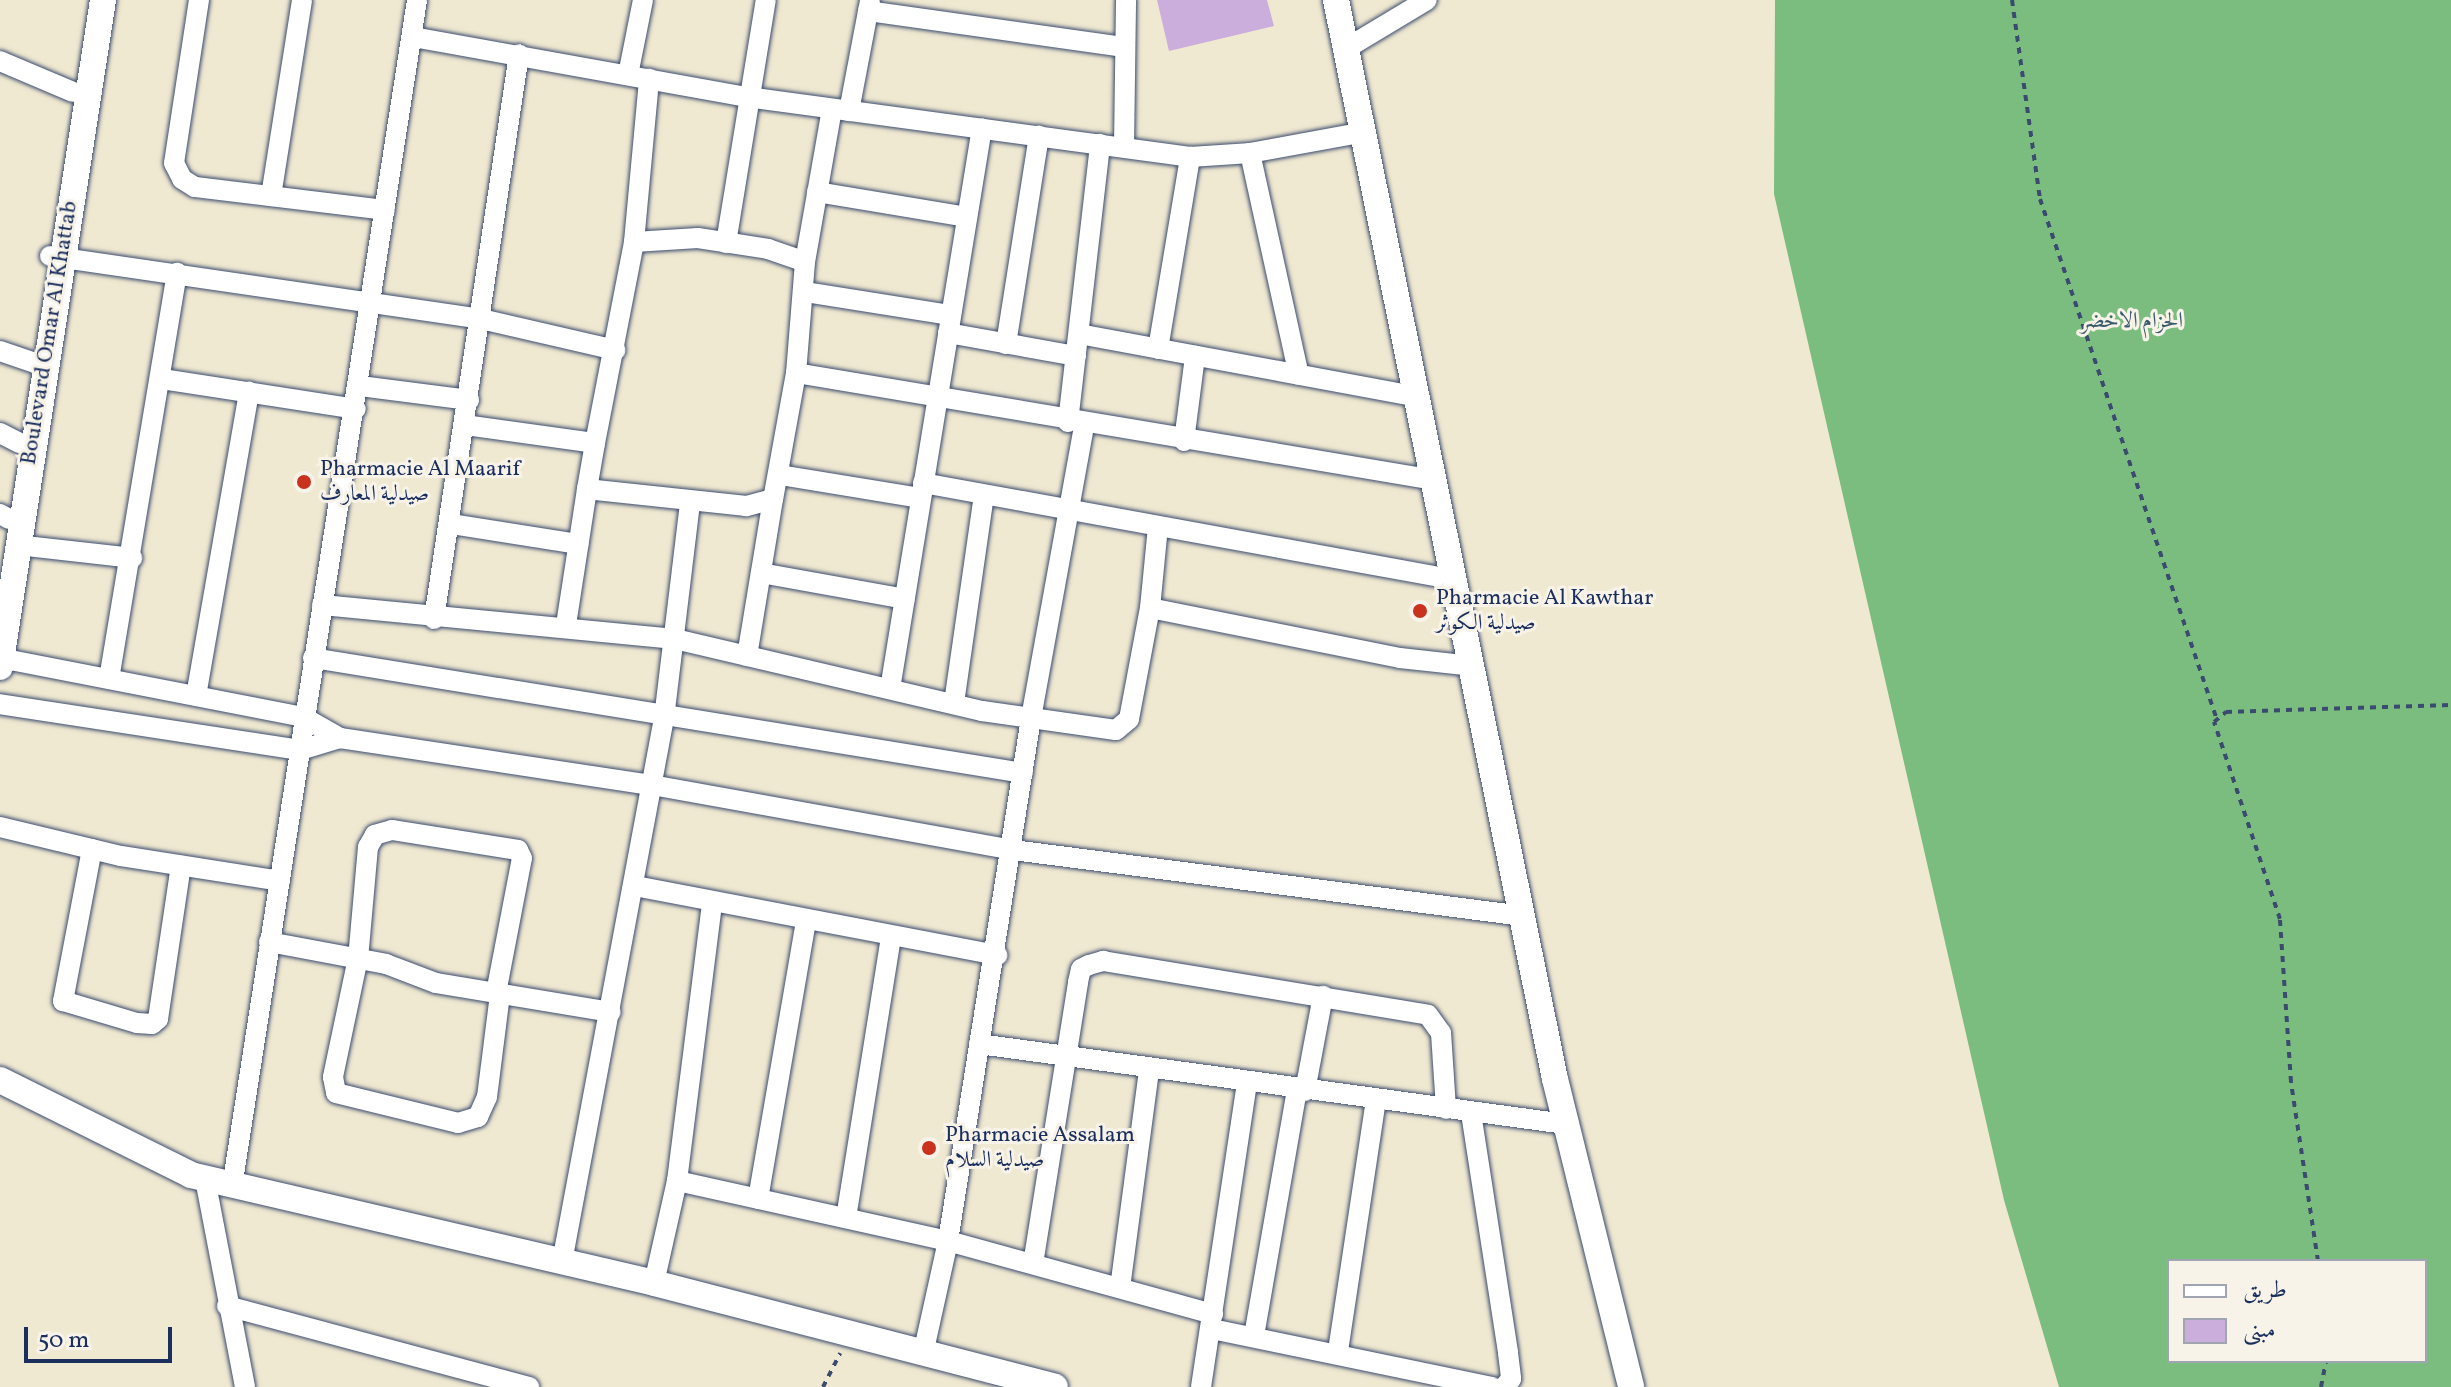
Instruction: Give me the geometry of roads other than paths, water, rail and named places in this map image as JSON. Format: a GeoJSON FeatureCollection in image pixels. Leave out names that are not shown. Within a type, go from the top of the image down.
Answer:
{"type":"FeatureCollection","features":[{"type":"Feature","properties":{"kind":"street","name":"Boulevard Omar Al Khattab"},"geometry":{"type":"LineString","coordinates":[[0,661],[56,257],[73,92],[89,0]]}},
{"type":"Feature","properties":{"kind":"street","name":"Boulevard Omar Al Khattab"},"geometry":{"type":"LineString","coordinates":[[0,577],[10,438],[32,362],[56,257],[103,0]]}},
{"type":"Feature","properties":{"kind":"street"},"geometry":{"type":"LineString","coordinates":[[199,0],[174,163],[182,179],[195,187],[385,210]]}},
{"type":"Feature","properties":{"kind":"street"},"geometry":{"type":"LineString","coordinates":[[271,196],[302,0]]}},
{"type":"Feature","properties":{"kind":"street"},"geometry":{"type":"LineString","coordinates":[[232,1187],[303,717],[360,386],[417,0]]}},
{"type":"Feature","properties":{"kind":"street"},"geometry":{"type":"LineString","coordinates":[[628,75],[643,0]]}},
{"type":"Feature","properties":{"kind":"street"},"geometry":{"type":"LineString","coordinates":[[726,243],[747,97],[766,0]]}},
{"type":"Feature","properties":{"kind":"street"},"geometry":{"type":"LineString","coordinates":[[1124,147],[1126,0]]}},
{"type":"Feature","properties":{"kind":"street"},"geometry":{"type":"LineString","coordinates":[[1336,0],[1565,1124],[1631,1387]]}},
{"type":"Feature","properties":{"kind":"street"},"geometry":{"type":"LineString","coordinates":[[1347,48],[1427,0]]}},
{"type":"Feature","properties":{"kind":"street"},"geometry":{"type":"LineString","coordinates":[[747,656],[796,373],[805,292],[805,262],[817,192],[869,6],[1123,47]]}},
{"type":"Feature","properties":{"kind":"street"},"geometry":{"type":"LineString","coordinates":[[413,37],[747,97],[1190,157],[1250,153],[1364,132]]}},
{"type":"Feature","properties":{"kind":"street"},"geometry":{"type":"LineString","coordinates":[[434,619],[451,524],[519,54]]}},
{"type":"Feature","properties":{"kind":"street"},"geometry":{"type":"LineString","coordinates":[[1,63],[73,92]]}},
{"type":"Feature","properties":{"kind":"street"},"geometry":{"type":"LineString","coordinates":[[566,625],[595,443],[634,242],[649,79]]}},
{"type":"Feature","properties":{"kind":"street"},"geometry":{"type":"LineString","coordinates":[[890,689],[982,128]]}},
{"type":"Feature","properties":{"kind":"street"},"geometry":{"type":"LineString","coordinates":[[1006,344],[1039,136]]}},
{"type":"Feature","properties":{"kind":"street"},"geometry":{"type":"LineString","coordinates":[[923,1354],[948,1241],[979,1044],[997,955],[1031,718],[1066,511],[1076,423],[1076,356],[1100,144]]}},
{"type":"Feature","properties":{"kind":"street"},"geometry":{"type":"LineString","coordinates":[[1250,153],[1299,375]]}},
{"type":"Feature","properties":{"kind":"street"},"geometry":{"type":"LineString","coordinates":[[1158,349],[1190,157]]}},
{"type":"Feature","properties":{"kind":"street"},"geometry":{"type":"LineString","coordinates":[[817,192],[967,217]]}},
{"type":"Feature","properties":{"kind":"street"},"geometry":{"type":"LineString","coordinates":[[634,242],[673,236],[793,255],[805,262]]}},
{"type":"Feature","properties":{"kind":"street"},"geometry":{"type":"LineString","coordinates":[[56,257],[481,319],[615,350]]}},
{"type":"Feature","properties":{"kind":"street"},"geometry":{"type":"LineString","coordinates":[[109,679],[162,379],[177,273]]}},
{"type":"Feature","properties":{"kind":"street"},"geometry":{"type":"LineString","coordinates":[[805,292],[949,324],[1006,344],[1076,356]]}},
{"type":"Feature","properties":{"kind":"street"},"geometry":{"type":"LineString","coordinates":[[1079,334],[1418,397]]}},
{"type":"Feature","properties":{"kind":"street"},"geometry":{"type":"LineString","coordinates":[[0,351],[32,362]]}},
{"type":"Feature","properties":{"kind":"street"},"geometry":{"type":"LineString","coordinates":[[1184,441],[1195,356]]}},
{"type":"Feature","properties":{"kind":"street"},"geometry":{"type":"LineString","coordinates":[[796,373],[1076,423],[1435,480]]}},
{"type":"Feature","properties":{"kind":"street"},"geometry":{"type":"LineString","coordinates":[[162,379],[356,409]]}},
{"type":"Feature","properties":{"kind":"street"},"geometry":{"type":"LineString","coordinates":[[360,386],[469,400]]}},
{"type":"Feature","properties":{"kind":"street"},"geometry":{"type":"LineString","coordinates":[[196,696],[249,392]]}},
{"type":"Feature","properties":{"kind":"street"},"geometry":{"type":"LineString","coordinates":[[465,425],[595,443]]}},
{"type":"Feature","properties":{"kind":"street"},"geometry":{"type":"LineString","coordinates":[[780,475],[984,495],[1456,580]]}},
{"type":"Feature","properties":{"kind":"street"},"geometry":{"type":"LineString","coordinates":[[587,489],[746,506],[773,499]]}},
{"type":"Feature","properties":{"kind":"street"},"geometry":{"type":"LineString","coordinates":[[954,703],[984,495]]}},
{"type":"Feature","properties":{"kind":"street"},"geometry":{"type":"LineString","coordinates":[[562,1262],[635,886],[664,718],[690,502]]}},
{"type":"Feature","properties":{"kind":"street"},"geometry":{"type":"LineString","coordinates":[[451,524],[578,544]]}},
{"type":"Feature","properties":{"kind":"street"},"geometry":{"type":"LineString","coordinates":[[322,605],[434,619],[566,625],[675,639],[954,703],[1031,718],[1123,727],[1129,719],[1150,608],[1158,527]]}},
{"type":"Feature","properties":{"kind":"street"},"geometry":{"type":"LineString","coordinates":[[17,545],[132,558]]}},
{"type":"Feature","properties":{"kind":"street"},"geometry":{"type":"LineString","coordinates":[[761,573],[905,599]]}},
{"type":"Feature","properties":{"kind":"street"},"geometry":{"type":"LineString","coordinates":[[1150,608],[1400,658],[1472,666]]}},
{"type":"Feature","properties":{"kind":"street"},"geometry":{"type":"LineString","coordinates":[[313,658],[664,718],[1023,773]]}},
{"type":"Feature","properties":{"kind":"street"},"geometry":{"type":"LineString","coordinates":[[0,661],[303,717],[340,738],[652,785],[1013,850],[1523,916]]}},
{"type":"Feature","properties":{"kind":"street"},"geometry":{"type":"LineString","coordinates":[[0,704],[300,750],[340,738]]}},
{"type":"Feature","properties":{"kind":"street"},"geometry":{"type":"LineString","coordinates":[[0,827],[92,849],[280,881]]}},
{"type":"Feature","properties":{"kind":"street"},"geometry":{"type":"LineString","coordinates":[[392,830],[509,846],[522,858],[498,994],[487,1097],[478,1117],[458,1123],[341,1097],[333,1077],[358,958],[368,847],[375,835],[392,830]]}},
{"type":"Feature","properties":{"kind":"street"},"geometry":{"type":"LineString","coordinates":[[92,849],[63,1001],[137,1023],[158,1019],[181,866]]}},
{"type":"Feature","properties":{"kind":"street"},"geometry":{"type":"LineString","coordinates":[[635,886],[712,904],[997,955]]}},
{"type":"Feature","properties":{"kind":"street"},"geometry":{"type":"LineString","coordinates":[[654,1283],[677,1181],[712,904]]}},
{"type":"Feature","properties":{"kind":"street"},"geometry":{"type":"LineString","coordinates":[[758,1199],[806,920]]}},
{"type":"Feature","properties":{"kind":"street"},"geometry":{"type":"LineString","coordinates":[[846,1218],[891,937]]}},
{"type":"Feature","properties":{"kind":"street"},"geometry":{"type":"LineString","coordinates":[[269,942],[358,958],[436,983],[611,1012]]}},
{"type":"Feature","properties":{"kind":"street"},"geometry":{"type":"LineString","coordinates":[[1033,1264],[1069,1060],[1081,969],[1103,961],[1428,1015],[1441,1033],[1446,1109]]}},
{"type":"Feature","properties":{"kind":"street"},"geometry":{"type":"LineString","coordinates":[[1254,1336],[1301,1090],[1323,996]]}},
{"type":"Feature","properties":{"kind":"street"},"geometry":{"type":"LineString","coordinates":[[979,1044],[1069,1060],[1565,1124]]}},
{"type":"Feature","properties":{"kind":"street"},"geometry":{"type":"LineString","coordinates":[[1120,1288],[1149,1070]]}},
{"type":"Feature","properties":{"kind":"street"},"geometry":{"type":"LineString","coordinates":[[1,1078],[141,1153],[232,1187],[654,1283],[848,1336],[1055,1387]]}},
{"type":"Feature","properties":{"kind":"street"},"geometry":{"type":"LineString","coordinates":[[1201,1387],[1247,1084]]}},
{"type":"Feature","properties":{"kind":"street"},"geometry":{"type":"LineString","coordinates":[[1338,1351],[1376,1100]]}},
{"type":"Feature","properties":{"kind":"street"},"geometry":{"type":"LineString","coordinates":[[1471,1113],[1508,1353],[1511,1379],[1504,1387]]}},
{"type":"Feature","properties":{"kind":"street"},"geometry":{"type":"LineString","coordinates":[[205,1179],[245,1387]]}},
{"type":"Feature","properties":{"kind":"street"},"geometry":{"type":"LineString","coordinates":[[677,1181],[948,1241],[1120,1288],[1254,1336],[1338,1351],[1492,1387]]}},
{"type":"Feature","properties":{"kind":"street"},"geometry":{"type":"LineString","coordinates":[[227,1306],[529,1387]]}},
{"type":"Feature","properties":{"kind":"place","name":"Pharmacie Al Maarif صيدلية المعارف"},"geometry":{"type":"Point","coordinates":[304,482]}},
{"type":"Feature","properties":{"kind":"place","name":"Pharmacie Al Kawthar صيدلية الكوثر"},"geometry":{"type":"Point","coordinates":[1420,611]}},
{"type":"Feature","properties":{"kind":"place","name":"Pharmacie Assalam صيدلية السلام"},"geometry":{"type":"Point","coordinates":[929,1148]}},
{"type":"Feature","properties":{"kind":"park label","name":"الحزام الاخضر"},"geometry":{"type":"Point","coordinates":[2132,322]}}]}
